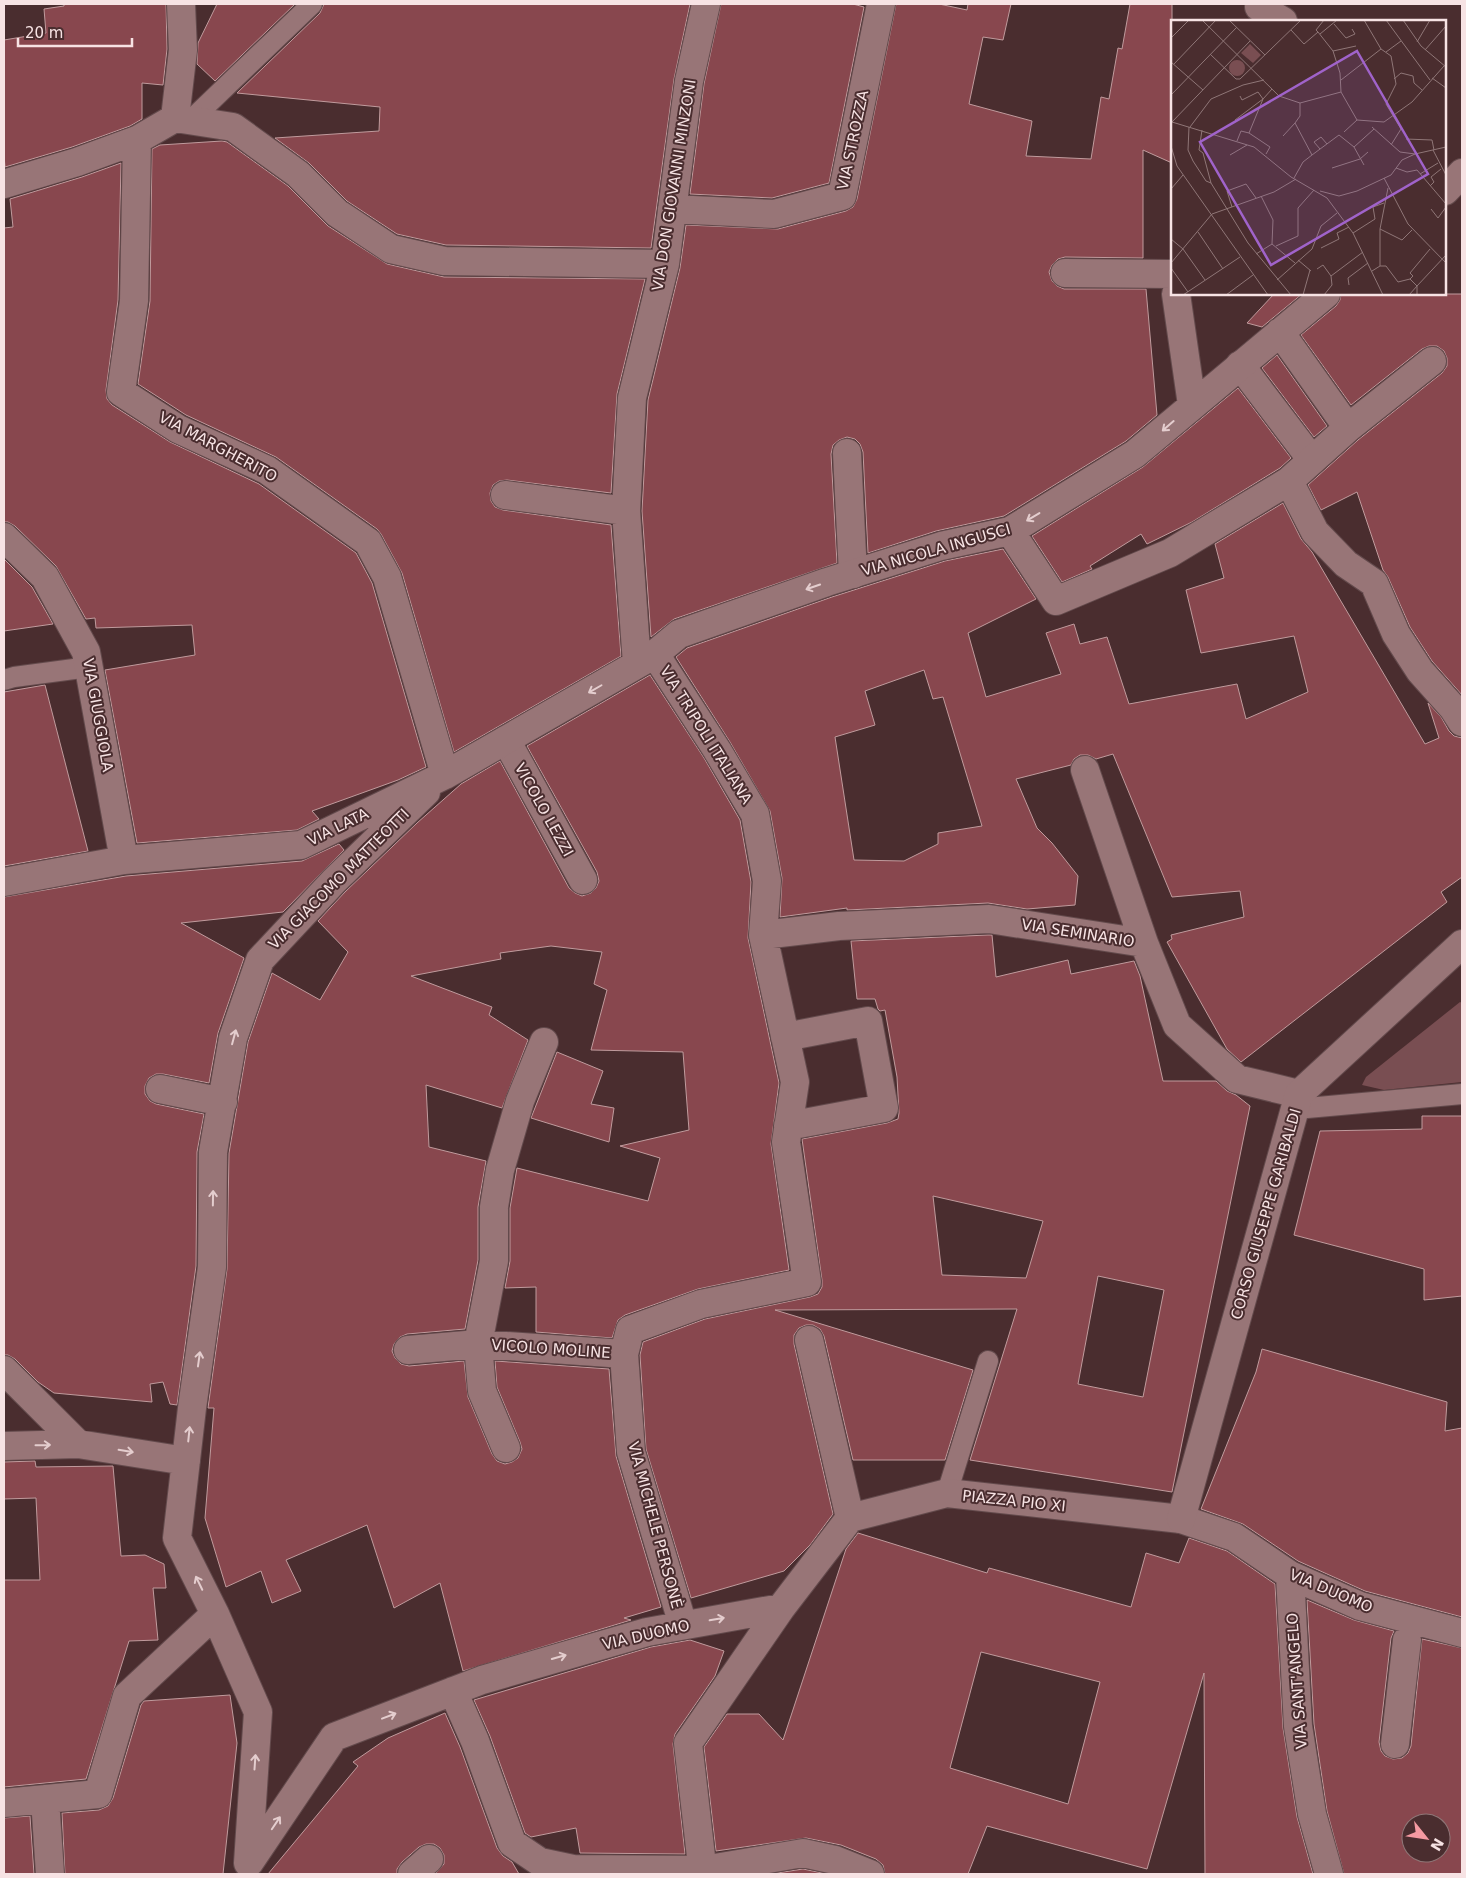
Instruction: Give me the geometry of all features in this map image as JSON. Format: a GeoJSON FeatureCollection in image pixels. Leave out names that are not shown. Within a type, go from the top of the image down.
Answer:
{"type":"FeatureCollection","features":[{"type":"Feature","properties":{"kind":"street"},"geometry":{"type":"LineString","coordinates":[[180,4],[183,50],[182,119]]}},
{"type":"Feature","properties":{"kind":"street","name":"VIA DON GIOVANNI MINZONI"},"geometry":{"type":"LineString","coordinates":[[646,659],[626,511],[632,398],[665,264],[689,81],[706,4]]}},
{"type":"Feature","properties":{"kind":"street","name":"VIA STROZZA"},"geometry":{"type":"LineString","coordinates":[[672,209],[774,214],[842,196],[881,4]]}},
{"type":"Feature","properties":{"kind":"street"},"geometry":{"type":"LineString","coordinates":[[1260,4],[1259,7],[1280,20]]}},
{"type":"Feature","properties":{"kind":"street"},"geometry":{"type":"LineString","coordinates":[[4,184],[76,162],[137,140],[182,119],[233,127],[298,174],[337,213],[391,249],[444,261],[665,264]]}},
{"type":"Feature","properties":{"kind":"street","name":"VIA MARGHERITO"},"geometry":{"type":"LineString","coordinates":[[137,140],[134,301],[121,392],[178,429],[266,470],[368,542],[387,577],[445,775]]}},
{"type":"Feature","properties":{"kind":"street"},"geometry":{"type":"LineString","coordinates":[[1446,190],[1462,174]]}},
{"type":"Feature","properties":{"kind":"street"},"geometry":{"type":"LineString","coordinates":[[1065,273],[1171,274]]}},
{"type":"Feature","properties":{"kind":"street"},"geometry":{"type":"LineString","coordinates":[[1176,295],[1192,405]]}},
{"type":"Feature","properties":{"kind":"street","name":"VIA NICOLA INGUSCI"},"geometry":{"type":"LineString","coordinates":[[646,659],[679,634],[941,546],[1010,531],[1135,454],[1325,295]]}},
{"type":"Feature","properties":{"kind":"street"},"geometry":{"type":"LineString","coordinates":[[1280,332],[1348,428]]}},
{"type":"Feature","properties":{"kind":"street"},"geometry":{"type":"LineString","coordinates":[[1010,531],[1056,600],[1170,554],[1289,481],[1348,428],[1432,361]]}},
{"type":"Feature","properties":{"kind":"street"},"geometry":{"type":"LineString","coordinates":[[1240,365],[1312,460]]}},
{"type":"Feature","properties":{"kind":"street"},"geometry":{"type":"LineString","coordinates":[[847,453],[853,574]]}},
{"type":"Feature","properties":{"kind":"street"},"geometry":{"type":"LineString","coordinates":[[1289,481],[1315,532],[1346,564],[1374,584],[1396,634],[1420,671],[1454,708],[1462,722]]}},
{"type":"Feature","properties":{"kind":"street"},"geometry":{"type":"LineString","coordinates":[[505,495],[626,511]]}},
{"type":"Feature","properties":{"kind":"street","name":"VIA GIUGGIOLA"},"geometry":{"type":"LineString","coordinates":[[4,537],[45,577],[86,652],[124,860]]}},
{"type":"Feature","properties":{"kind":"street","name":"VIA LATA"},"geometry":{"type":"LineString","coordinates":[[4,882],[124,860],[301,845],[445,775],[646,659]]}},
{"type":"Feature","properties":{"kind":"street","name":"VIA TRIPOLI ITALIANA"},"geometry":{"type":"LineString","coordinates":[[646,659],[717,750],[755,814],[767,881],[763,935],[795,1082],[787,1134]]}},
{"type":"Feature","properties":{"kind":"street","name":"VICOLO LEZZI"},"geometry":{"type":"LineString","coordinates":[[506,740],[583,880]]}},
{"type":"Feature","properties":{"kind":"street"},"geometry":{"type":"LineString","coordinates":[[1085,770],[1144,943]]}},
{"type":"Feature","properties":{"kind":"street","name":"VIA GIACOMO MATTEOTTI"},"geometry":{"type":"LineString","coordinates":[[246,1869],[258,1712],[226,1643],[215,1614],[177,1538],[192,1408],[212,1267],[213,1152],[233,1038],[260,960],[334,881],[445,775]]}},
{"type":"Feature","properties":{"kind":"street","name":"VIA SEMINARIO"},"geometry":{"type":"LineString","coordinates":[[763,935],[839,926],[989,919],[1144,943],[1177,1025],[1237,1079],[1297,1101]]}},
{"type":"Feature","properties":{"kind":"street","name":"CORSO GIUSEPPE GARIBALDI"},"geometry":{"type":"LineString","coordinates":[[1181,1518],[1297,1101],[1462,944]]}},
{"type":"Feature","properties":{"kind":"street"},"geometry":{"type":"LineString","coordinates":[[785,1037],[868,1021],[884,1108],[787,1134]]}},
{"type":"Feature","properties":{"kind":"street","name":"VICOLO MOLINE"},"geometry":{"type":"LineString","coordinates":[[506,1448],[482,1391],[478,1344],[494,1261],[494,1207],[500,1170],[520,1101],[544,1042]]}},
{"type":"Feature","properties":{"kind":"street"},"geometry":{"type":"LineString","coordinates":[[160,1089],[222,1102]]}},
{"type":"Feature","properties":{"kind":"street","name":"VIA MICHELE PERSONÈ"},"geometry":{"type":"LineString","coordinates":[[683,1625],[631,1452],[624,1354],[630,1330],[701,1304],[807,1282],[787,1134]]}},
{"type":"Feature","properties":{"kind":"street"},"geometry":{"type":"LineString","coordinates":[[703,1872],[688,1743],[781,1608],[850,1518],[809,1340]]}},
{"type":"Feature","properties":{"kind":"street","name":"VICOLO MOLINE"},"geometry":{"type":"LineString","coordinates":[[408,1350],[478,1344],[624,1354]]}},
{"type":"Feature","properties":{"kind":"street"},"geometry":{"type":"LineString","coordinates":[[4,1370],[78,1444]]}},
{"type":"Feature","properties":{"kind":"street"},"geometry":{"type":"LineString","coordinates":[[6,1445],[78,1444],[186,1461]]}},
{"type":"Feature","properties":{"kind":"street","name":"PIAZZA PIO XI"},"geometry":{"type":"LineString","coordinates":[[850,1518],[947,1493],[1181,1518]]}},
{"type":"Feature","properties":{"kind":"street","name":"VIA DUOMO"},"geometry":{"type":"LineString","coordinates":[[1181,1518],[1234,1537],[1290,1575],[1408,1628],[1462,1632]]}},
{"type":"Feature","properties":{"kind":"street","name":"VIA SANT'ANGELO"},"geometry":{"type":"LineString","coordinates":[[1290,1575],[1298,1726],[1312,1814],[1329,1874]]}},
{"type":"Feature","properties":{"kind":"street","name":"VIA DUOMO"},"geometry":{"type":"LineString","coordinates":[[246,1869],[334,1737],[455,1697],[512,1671],[647,1632],[781,1608]]}},
{"type":"Feature","properties":{"kind":"street"},"geometry":{"type":"LineString","coordinates":[[4,1803],[98,1794],[126,1696],[215,1614]]}},
{"type":"Feature","properties":{"kind":"street"},"geometry":{"type":"LineString","coordinates":[[1395,1744],[1408,1628]]}},
{"type":"Feature","properties":{"kind":"street"},"geometry":{"type":"LineString","coordinates":[[455,1697],[475,1741],[512,1844],[540,1862],[574,1869],[703,1872],[803,1853],[835,1860],[870,1874]]}},
{"type":"Feature","properties":{"kind":"street"},"geometry":{"type":"LineString","coordinates":[[45,1799],[50,1874]]}},
{"type":"Feature","properties":{"kind":"lane"},"geometry":{"type":"LineString","coordinates":[[182,119],[312,4]]}},
{"type":"Feature","properties":{"kind":"lane"},"geometry":{"type":"LineString","coordinates":[[4,680],[89,667]]}},
{"type":"Feature","properties":{"kind":"lane"},"geometry":{"type":"LineString","coordinates":[[1297,1101],[1462,1094]]}},
{"type":"Feature","properties":{"kind":"lane"},"geometry":{"type":"LineString","coordinates":[[947,1493],[988,1361]]}},
{"type":"Feature","properties":{"kind":"shaded area"},"geometry":{"type":"Polygon","coordinates":[[[1460,1002],[1462,1003],[1462,1082],[1384,1090],[1362,1085],[1366,1077],[1460,1002]]]}},
{"type":"Feature","properties":{"kind":"building"},"geometry":{"type":"Polygon","coordinates":[[[64,4],[166,4],[167,49],[163,85],[142,83],[142,119],[130,126],[72,147],[5,167],[4,40],[46,33],[44,9],[64,6],[64,4]]]}},
{"type":"Feature","properties":{"kind":"building"},"geometry":{"type":"Polygon","coordinates":[[[217,4],[295,4],[215,81],[197,64],[198,43],[217,4]]]}},
{"type":"Feature","properties":{"kind":"building"},"geometry":{"type":"Polygon","coordinates":[[[324,4],[690,4],[674,79],[651,248],[446,245],[397,234],[347,201],[309,163],[275,138],[379,131],[380,107],[237,93],[320,13],[324,4]]]}},
{"type":"Feature","properties":{"kind":"building"},"geometry":{"type":"Polygon","coordinates":[[[721,4],[853,4],[864,7],[829,183],[772,198],[690,194],[704,84],[721,4]]]}},
{"type":"Feature","properties":{"kind":"building"},"geometry":{"type":"Polygon","coordinates":[[[896,4],[939,4],[967,10],[968,4],[1011,4],[1003,40],[983,37],[969,104],[1032,121],[1026,156],[1091,159],[1101,97],[1109,99],[1118,48],[1122,49],[1130,4],[1172,4],[1171,163],[1143,150],[1143,258],[1065,257],[1058,259],[1052,265],[1049,272],[1052,281],[1064,289],[1146,289],[1157,415],[1126,441],[1004,516],[936,531],[868,553],[863,452],[860,444],[855,439],[847,437],[839,440],[833,445],[831,454],[837,563],[674,619],[651,637],[642,511],[648,400],[680,268],[686,225],[778,229],[846,211],[853,207],[857,199],[896,4]]]}},
{"type":"Feature","properties":{"kind":"building"},"geometry":{"type":"Polygon","coordinates":[[[227,142],[288,186],[328,226],[387,264],[444,277],[645,279],[617,394],[611,493],[507,480],[499,481],[493,485],[490,493],[491,501],[495,507],[503,510],[611,525],[621,656],[454,752],[402,573],[377,529],[276,457],[186,415],[138,384],[150,301],[152,149],[160,145],[227,142]]]}},
{"type":"Feature","properties":{"kind":"building"},"geometry":{"type":"Polygon","coordinates":[[[121,163],[118,300],[106,390],[107,399],[112,405],[170,442],[259,484],[356,553],[372,583],[426,767],[398,780],[312,811],[319,819],[297,830],[137,843],[105,670],[195,655],[192,625],[96,628],[95,618],[86,619],[56,566],[15,526],[4,522],[4,228],[13,227],[10,199],[121,163]]]}},
{"type":"Feature","properties":{"kind":"building"},"geometry":{"type":"Polygon","coordinates":[[[1462,294],[1462,695],[1432,661],[1410,627],[1388,577],[1383,570],[1357,492],[1321,510],[1308,485],[1358,440],[1442,373],[1447,366],[1447,358],[1444,351],[1437,346],[1429,346],[1422,349],[1351,405],[1301,335],[1336,306],[1341,295],[1462,294]]]}},
{"type":"Feature","properties":{"kind":"building"},"geometry":{"type":"Polygon","coordinates":[[[1273,295],[1301,295],[1262,327],[1247,323],[1273,295]]]}},
{"type":"Feature","properties":{"kind":"building"},"geometry":{"type":"Polygon","coordinates":[[[1277,355],[1327,426],[1314,437],[1262,368],[1277,355]]]}},
{"type":"Feature","properties":{"kind":"building"},"geometry":{"type":"Polygon","coordinates":[[[1238,388],[1291,458],[1280,468],[1192,522],[1147,544],[1141,534],[1090,566],[1092,569],[1062,582],[1032,536],[1143,467],[1238,388]]]}},
{"type":"Feature","properties":{"kind":"building"},"geometry":{"type":"Polygon","coordinates":[[[1283,503],[1301,539],[1312,552],[1425,744],[1439,738],[1428,703],[1441,717],[1449,731],[1454,736],[1462,738],[1462,877],[1441,892],[1447,902],[1241,1062],[1227,1049],[1167,942],[1172,939],[1171,935],[1244,917],[1240,891],[1172,897],[1113,754],[1096,759],[1088,755],[1080,755],[1074,759],[1071,765],[1016,779],[1037,828],[1052,843],[1078,876],[1075,905],[1027,909],[988,903],[847,910],[847,908],[780,917],[782,878],[770,811],[730,742],[676,657],[687,648],[832,597],[945,561],[1003,549],[1036,599],[968,633],[986,697],[1061,674],[1046,633],[1074,624],[1080,644],[1107,637],[1129,704],[1237,684],[1246,719],[1308,692],[1294,636],[1201,653],[1186,590],[1224,578],[1215,544],[1283,503]],[[924,670],[865,691],[875,725],[835,737],[854,860],[904,861],[938,844],[938,833],[982,826],[943,697],[933,699],[924,670]]]}},
{"type":"Feature","properties":{"kind":"building"},"geometry":{"type":"Polygon","coordinates":[[[4,559],[32,587],[53,624],[4,631],[4,559]]]}},
{"type":"Feature","properties":{"kind":"building"},"geometry":{"type":"Polygon","coordinates":[[[650,675],[704,758],[740,820],[751,882],[748,938],[779,1083],[771,1144],[789,1270],[698,1289],[625,1315],[618,1320],[612,1338],[536,1332],[536,1287],[505,1288],[510,1261],[510,1208],[517,1168],[648,1201],[660,1158],[620,1146],[689,1130],[683,1052],[591,1050],[607,990],[594,984],[602,952],[551,946],[500,953],[501,959],[411,976],[492,1007],[489,1015],[528,1040],[502,1108],[426,1085],[429,1147],[486,1161],[478,1207],[478,1260],[465,1329],[407,1334],[400,1337],[394,1344],[392,1351],[395,1358],[401,1364],[409,1366],[464,1361],[468,1397],[492,1454],[497,1461],[505,1464],[518,1458],[522,1449],[497,1387],[495,1361],[609,1369],[616,1456],[661,1607],[624,1618],[631,1620],[463,1671],[440,1583],[394,1608],[367,1525],[286,1560],[301,1591],[272,1603],[261,1571],[226,1587],[205,1518],[214,1408],[208,1408],[227,1269],[229,1153],[248,1042],[272,973],[320,1000],[348,952],[318,921],[345,892],[417,823],[461,784],[500,761],[569,888],[582,896],[591,893],[599,881],[597,872],[527,746],[650,675]]]}},
{"type":"Feature","properties":{"kind":"building"},"geometry":{"type":"Polygon","coordinates":[[[45,685],[88,851],[4,866],[4,692],[45,685]]]}},
{"type":"Feature","properties":{"kind":"building"},"geometry":{"type":"Polygon","coordinates":[[[339,844],[344,850],[283,912],[181,923],[244,958],[218,1033],[209,1083],[156,1074],[149,1078],[145,1086],[145,1094],[150,1101],[156,1104],[204,1114],[197,1152],[196,1266],[177,1405],[170,1404],[163,1382],[150,1384],[152,1402],[54,1393],[38,1382],[15,1359],[4,1355],[4,897],[126,876],[302,861],[339,844]]]}},
{"type":"Feature","properties":{"kind":"building"},"geometry":{"type":"Polygon","coordinates":[[[992,935],[996,977],[1068,960],[1071,974],[1134,961],[1140,976],[1163,1081],[1216,1081],[1227,1091],[1236,1095],[1250,1106],[1172,1492],[970,1460],[1017,1309],[775,1310],[973,1370],[945,1460],[853,1460],[824,1336],[820,1329],[813,1325],[799,1328],[794,1335],[794,1344],[833,1514],[810,1545],[784,1571],[691,1598],[646,1449],[640,1355],[643,1342],[705,1319],[810,1297],[818,1294],[822,1287],[802,1139],[887,1123],[898,1119],[899,1113],[897,1077],[885,1010],[880,1011],[878,1009],[875,999],[857,999],[851,941],[992,935]],[[933,1196],[942,1275],[1026,1278],[1043,1221],[933,1196]],[[1098,1276],[1078,1384],[1143,1397],[1164,1290],[1098,1276]]]}},
{"type":"Feature","properties":{"kind":"building"},"geometry":{"type":"Polygon","coordinates":[[[557,1052],[603,1071],[591,1104],[614,1108],[609,1142],[531,1118],[557,1052]]]}},
{"type":"Feature","properties":{"kind":"building"},"geometry":{"type":"Polygon","coordinates":[[[1422,1116],[1462,1116],[1462,1296],[1424,1300],[1424,1269],[1294,1235],[1320,1131],[1422,1129],[1422,1116]]]}},
{"type":"Feature","properties":{"kind":"building"},"geometry":{"type":"Polygon","coordinates":[[[1262,1349],[1447,1402],[1445,1431],[1462,1428],[1462,1617],[1365,1591],[1298,1561],[1243,1524],[1201,1509],[1256,1372],[1262,1349]]]}},
{"type":"Feature","properties":{"kind":"building"},"geometry":{"type":"Polygon","coordinates":[[[35,1461],[36,1467],[113,1466],[121,1556],[145,1555],[164,1564],[166,1588],[153,1588],[158,1640],[129,1641],[86,1779],[4,1787],[4,1580],[40,1580],[36,1498],[4,1499],[4,1462],[35,1461]]]}},
{"type":"Feature","properties":{"kind":"building"},"geometry":{"type":"Polygon","coordinates":[[[858,1533],[987,1573],[989,1568],[1131,1607],[1146,1553],[1179,1563],[1189,1538],[1227,1551],[1275,1584],[1283,1728],[1297,1817],[1313,1874],[1205,1874],[1204,1673],[1147,1869],[987,1826],[968,1874],[885,1874],[883,1865],[876,1859],[841,1845],[806,1838],[716,1851],[704,1747],[727,1714],[759,1714],[783,1740],[846,1549],[858,1533]],[[981,1652],[950,1768],[1068,1804],[1100,1682],[981,1652]]]}},
{"type":"Feature","properties":{"kind":"building"},"geometry":{"type":"Polygon","coordinates":[[[1307,1600],[1354,1620],[1394,1631],[1391,1638],[1379,1742],[1381,1751],[1385,1756],[1393,1759],[1402,1758],[1408,1753],[1411,1746],[1422,1639],[1462,1648],[1462,1874],[1344,1874],[1327,1811],[1314,1724],[1307,1600]]]}},
{"type":"Feature","properties":{"kind":"building"},"geometry":{"type":"Polygon","coordinates":[[[690,1640],[724,1651],[715,1676],[675,1734],[673,1744],[685,1854],[580,1853],[576,1828],[531,1837],[525,1833],[490,1736],[474,1700],[651,1647],[690,1640]]]}},
{"type":"Feature","properties":{"kind":"building"},"geometry":{"type":"Polygon","coordinates":[[[230,1695],[237,1743],[223,1874],[65,1874],[62,1813],[99,1810],[108,1806],[113,1798],[141,1705],[144,1701],[230,1695]]]}},
{"type":"Feature","properties":{"kind":"building"},"geometry":{"type":"Polygon","coordinates":[[[445,1713],[460,1747],[497,1848],[503,1856],[512,1862],[519,1874],[435,1874],[444,1864],[444,1855],[440,1848],[434,1844],[426,1844],[419,1847],[402,1862],[397,1869],[397,1874],[268,1874],[358,1766],[353,1762],[388,1738],[445,1713]]]}},
{"type":"Feature","properties":{"kind":"building"},"geometry":{"type":"Polygon","coordinates":[[[30,1816],[34,1874],[4,1874],[4,1818],[30,1816]]]}},
{"type":"Feature","properties":{"kind":"building"},"geometry":{"type":"Polygon","coordinates":[[[803,1869],[827,1874],[771,1874],[803,1869]]]}}]}
